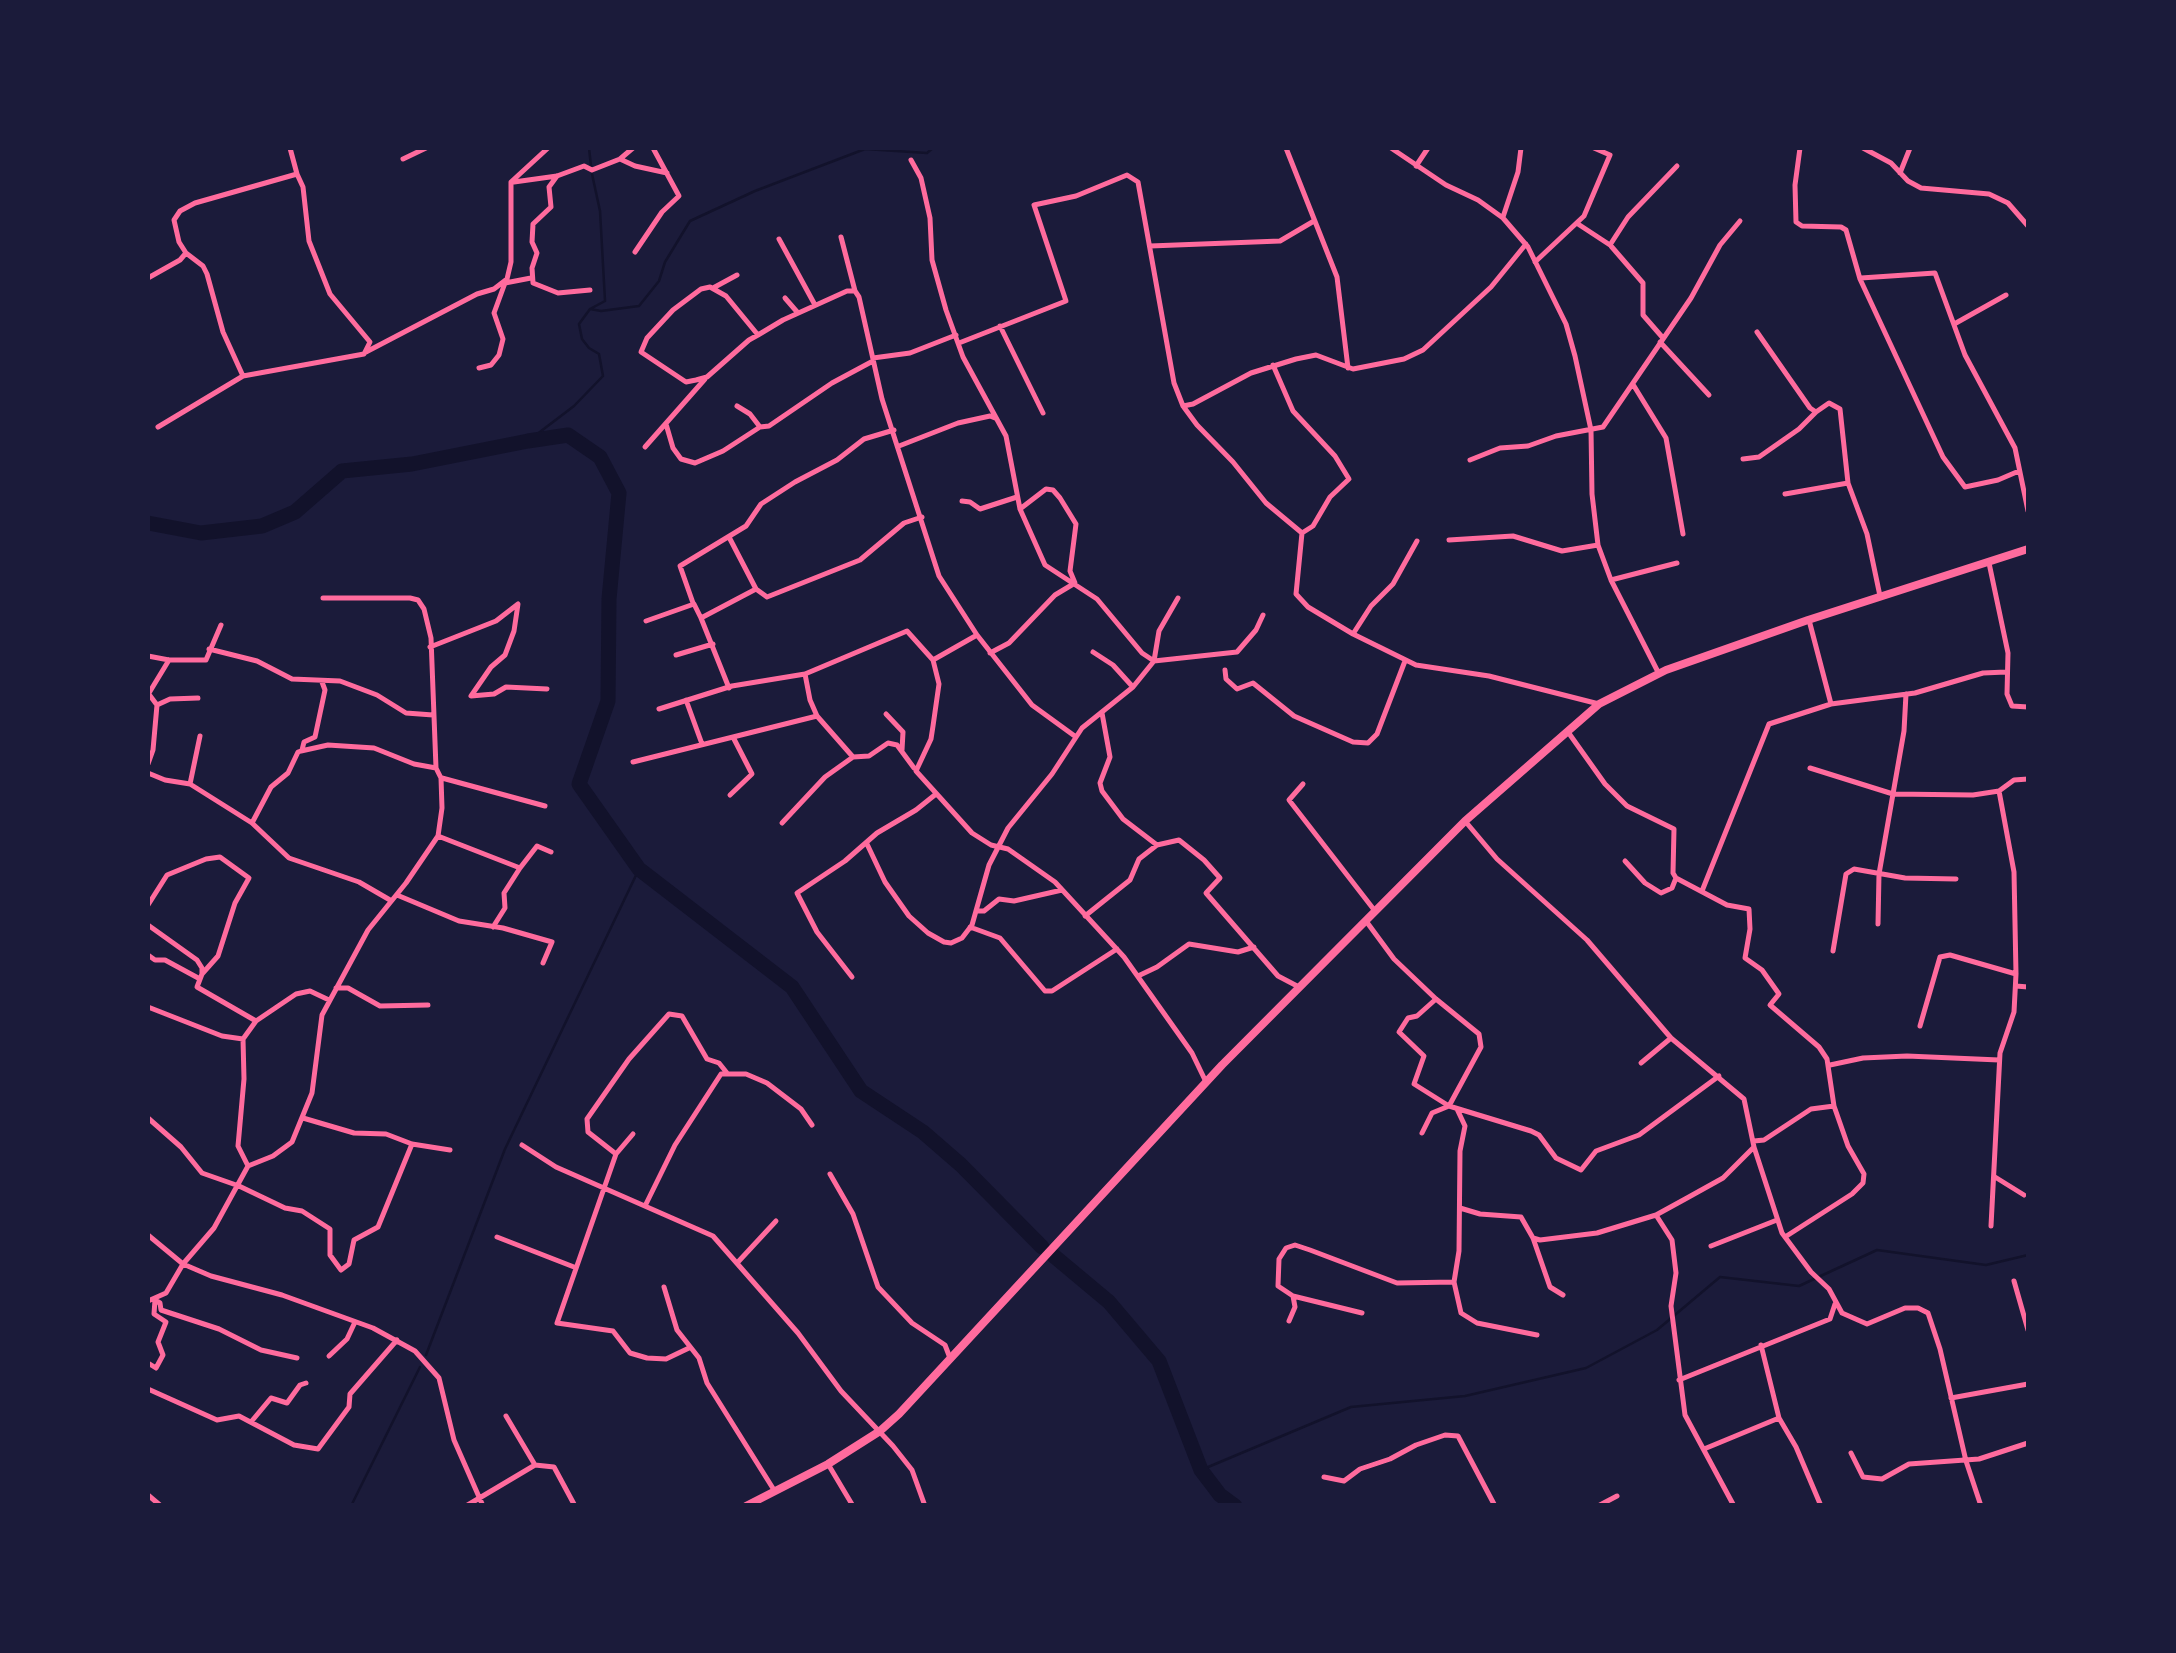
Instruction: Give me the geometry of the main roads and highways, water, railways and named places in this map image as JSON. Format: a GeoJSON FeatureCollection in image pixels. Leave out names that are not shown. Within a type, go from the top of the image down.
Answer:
{"type":"FeatureCollection","features":[{"type":"Feature","properties":{"kind":"main road"},"geometry":{"type":"LineString","coordinates":[[746,1506],[828,1464],[880,1431],[952,1361],[1206,1082],[1366,920],[1465,821],[1599,704],[1659,674],[1808,620],[2028,549]]}},
{"type":"Feature","properties":{"kind":"waterway"},"geometry":{"type":"LineString","coordinates":[[589,148],[591,166]]}},
{"type":"Feature","properties":{"kind":"waterway"},"geometry":{"type":"LineString","coordinates":[[590,309],[639,306],[659,281],[665,262],[690,221],[755,191],[865,149],[927,153],[933,148]]}},
{"type":"Feature","properties":{"kind":"waterway"},"geometry":{"type":"LineString","coordinates":[[528,441],[574,406],[603,376],[599,354],[582,339],[579,324],[590,309],[605,301],[600,211],[592,174]]}},
{"type":"Feature","properties":{"kind":"waterway"},"geometry":{"type":"LineString","coordinates":[[148,523],[201,533],[262,526],[295,512],[342,471],[412,464],[568,435],[600,457],[619,493],[609,599],[608,701],[579,784],[639,869],[792,987],[861,1091],[923,1132],[1042,1247]]}},
{"type":"Feature","properties":{"kind":"waterway"},"geometry":{"type":"LineString","coordinates":[[426,1355],[505,1149],[639,869]]}},
{"type":"Feature","properties":{"kind":"waterway"},"geometry":{"type":"LineString","coordinates":[[1201,1470],[1351,1407],[1465,1396],[1586,1368],[1657,1330],[1720,1277],[1799,1286],[1877,1250],[1986,1265],[2028,1255]]}},
{"type":"Feature","properties":{"kind":"waterway"},"geometry":{"type":"LineString","coordinates":[[1054,1256],[1109,1302],[1159,1361],[1201,1470],[1220,1495],[1235,1506]]}},
{"type":"Feature","properties":{"kind":"waterway"},"geometry":{"type":"LineString","coordinates":[[351,1506],[420,1367]]}}]}
